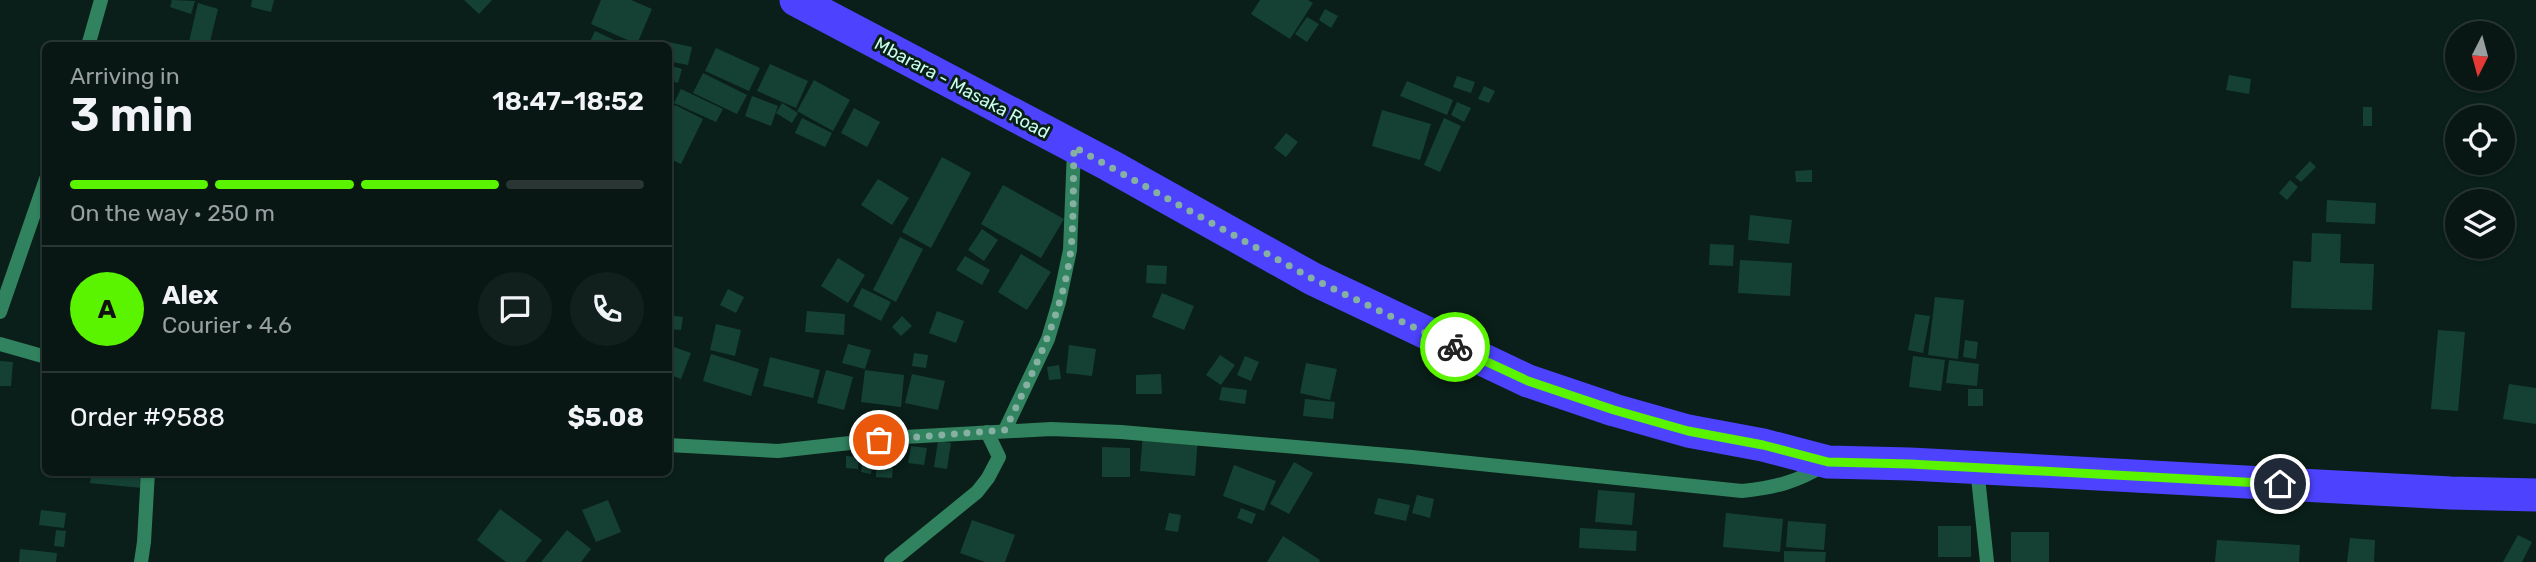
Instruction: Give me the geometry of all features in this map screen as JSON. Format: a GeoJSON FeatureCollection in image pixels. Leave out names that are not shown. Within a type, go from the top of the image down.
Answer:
{"type":"FeatureCollection","features":[{"type":"Feature","properties":{"kind":"highway","name":"Mbarara - Masaka Road"},"geometry":{"type":"LineString","coordinates":[[796,0],[1074,147],[1313,279],[1528,381],[1676,428],[1763,445],[1828,462],[2536,495]]}},
{"type":"Feature","properties":{"kind":"street"},"geometry":{"type":"LineString","coordinates":[[89,42],[101,0]]}},
{"type":"Feature","properties":{"kind":"street"},"geometry":{"type":"LineString","coordinates":[[1005,430],[1048,339],[1059,302],[1070,250],[1074,147]]}},
{"type":"Feature","properties":{"kind":"street"},"geometry":{"type":"LineString","coordinates":[[0,312],[42,192]]}},
{"type":"Feature","properties":{"kind":"street"},"geometry":{"type":"LineString","coordinates":[[0,344],[42,357]]}},
{"type":"Feature","properties":{"kind":"street"},"geometry":{"type":"LineString","coordinates":[[672,445],[778,451],[904,437],[1005,430],[1121,432],[1412,457],[1723,491],[1779,486],[1808,475],[1828,462]]}},
{"type":"Feature","properties":{"kind":"street"},"geometry":{"type":"LineString","coordinates":[[891,562],[977,492],[988,478],[999,457],[986,432]]}},
{"type":"Feature","properties":{"kind":"street"},"geometry":{"type":"LineString","coordinates":[[1977,468],[1987,562]]}},
{"type":"Feature","properties":{"kind":"street"},"geometry":{"type":"LineString","coordinates":[[141,562],[148,476]]}},
{"type":"Feature","properties":{"kind":"building"},"geometry":{"type":"Polygon","coordinates":[[[172,0],[195,1],[191,14],[170,7],[172,0]]]}},
{"type":"Feature","properties":{"kind":"building"},"geometry":{"type":"Polygon","coordinates":[[[252,0],[274,0],[271,12],[251,7],[252,0]]]}},
{"type":"Feature","properties":{"kind":"building"},"geometry":{"type":"Polygon","coordinates":[[[464,0],[492,0],[479,14],[464,0]]]}},
{"type":"Feature","properties":{"kind":"building"},"geometry":{"type":"Polygon","coordinates":[[[601,0],[631,0],[652,9],[638,42],[591,24],[601,0]]]}},
{"type":"Feature","properties":{"kind":"building"},"geometry":{"type":"Polygon","coordinates":[[[1260,0],[1308,0],[1313,3],[1290,39],[1251,14],[1260,0]]]}},
{"type":"Feature","properties":{"kind":"building"},"geometry":{"type":"Polygon","coordinates":[[[198,3],[218,9],[210,42],[189,42],[198,3]]]}},
{"type":"Feature","properties":{"kind":"building"},"geometry":{"type":"Polygon","coordinates":[[[1325,9],[1338,16],[1331,28],[1319,20],[1325,9]]]}},
{"type":"Feature","properties":{"kind":"building"},"geometry":{"type":"Polygon","coordinates":[[[1307,17],[1319,24],[1307,42],[1295,34],[1307,17]]]}},
{"type":"Feature","properties":{"kind":"building"},"geometry":{"type":"Polygon","coordinates":[[[595,31],[618,42],[590,42],[595,31]]]}},
{"type":"Feature","properties":{"kind":"building"},"geometry":{"type":"Polygon","coordinates":[[[672,43],[692,47],[688,65],[672,62],[672,43]]]}},
{"type":"Feature","properties":{"kind":"building"},"geometry":{"type":"Polygon","coordinates":[[[716,48],[760,68],[749,91],[705,71],[716,48]]]}},
{"type":"Feature","properties":{"kind":"building"},"geometry":{"type":"Polygon","coordinates":[[[770,64],[808,81],[796,108],[757,91],[770,64]]]}},
{"type":"Feature","properties":{"kind":"building"},"geometry":{"type":"Polygon","coordinates":[[[672,66],[682,69],[678,83],[672,81],[672,66]]]}},
{"type":"Feature","properties":{"kind":"building"},"geometry":{"type":"Polygon","coordinates":[[[703,73],[747,95],[737,114],[693,93],[703,73]]]}},
{"type":"Feature","properties":{"kind":"building"},"geometry":{"type":"Polygon","coordinates":[[[2229,75],[2251,79],[2249,94],[2226,90],[2229,75]]]}},
{"type":"Feature","properties":{"kind":"building"},"geometry":{"type":"Polygon","coordinates":[[[1457,76],[1475,82],[1471,93],[1453,87],[1457,76]]]}},
{"type":"Feature","properties":{"kind":"building"},"geometry":{"type":"Polygon","coordinates":[[[814,80],[850,100],[833,131],[797,111],[814,80]]]}},
{"type":"Feature","properties":{"kind":"building"},"geometry":{"type":"Polygon","coordinates":[[[1407,81],[1453,100],[1447,115],[1400,96],[1407,81]]]}},
{"type":"Feature","properties":{"kind":"building"},"geometry":{"type":"Polygon","coordinates":[[[1484,86],[1495,91],[1489,103],[1478,99],[1484,86]]]}},
{"type":"Feature","properties":{"kind":"building"},"geometry":{"type":"Polygon","coordinates":[[[681,89],[723,109],[716,122],[674,103],[681,89]]]}},
{"type":"Feature","properties":{"kind":"building"},"geometry":{"type":"Polygon","coordinates":[[[752,96],[778,106],[771,126],[745,116],[752,96]]]}},
{"type":"Feature","properties":{"kind":"building"},"geometry":{"type":"Polygon","coordinates":[[[1457,102],[1471,108],[1464,122],[1451,115],[1457,102]]]}},
{"type":"Feature","properties":{"kind":"building"},"geometry":{"type":"Polygon","coordinates":[[[782,103],[798,113],[792,123],[776,113],[782,103]]]}},
{"type":"Feature","properties":{"kind":"building"},"geometry":{"type":"Polygon","coordinates":[[[675,105],[703,119],[681,164],[672,160],[672,111],[675,105]]]}},
{"type":"Feature","properties":{"kind":"building"},"geometry":{"type":"Polygon","coordinates":[[[2363,107],[2372,107],[2372,126],[2363,126],[2363,107]]]}},
{"type":"Feature","properties":{"kind":"building"},"geometry":{"type":"Polygon","coordinates":[[[854,108],[880,122],[867,147],[841,133],[854,108]]]}},
{"type":"Feature","properties":{"kind":"building"},"geometry":{"type":"Polygon","coordinates":[[[1382,110],[1431,124],[1420,160],[1372,146],[1382,110]]]}},
{"type":"Feature","properties":{"kind":"building"},"geometry":{"type":"Polygon","coordinates":[[[802,118],[832,133],[825,147],[795,133],[802,118]]]}},
{"type":"Feature","properties":{"kind":"building"},"geometry":{"type":"Polygon","coordinates":[[[1444,118],[1461,126],[1440,172],[1424,165],[1444,118]]]}},
{"type":"Feature","properties":{"kind":"building"},"geometry":{"type":"Polygon","coordinates":[[[1286,133],[1298,142],[1286,157],[1274,148],[1286,133]]]}},
{"type":"Feature","properties":{"kind":"building"},"geometry":{"type":"Polygon","coordinates":[[[942,157],[971,173],[931,248],[902,232],[942,157]]]}},
{"type":"Feature","properties":{"kind":"building"},"geometry":{"type":"Polygon","coordinates":[[[2310,161],[2316,167],[2301,182],[2295,177],[2310,161]]]}},
{"type":"Feature","properties":{"kind":"building"},"geometry":{"type":"Polygon","coordinates":[[[1812,170],[1812,182],[1796,182],[1795,171],[1812,170]]]}},
{"type":"Feature","properties":{"kind":"building"},"geometry":{"type":"Polygon","coordinates":[[[878,179],[909,198],[892,225],[861,205],[878,179]]]}},
{"type":"Feature","properties":{"kind":"building"},"geometry":{"type":"Polygon","coordinates":[[[2290,180],[2298,187],[2287,200],[2279,193],[2290,180]]]}},
{"type":"Feature","properties":{"kind":"building"},"geometry":{"type":"Polygon","coordinates":[[[1003,185],[1064,219],[1041,258],[981,224],[1003,185]]]}},
{"type":"Feature","properties":{"kind":"building"},"geometry":{"type":"Polygon","coordinates":[[[2327,200],[2376,203],[2375,224],[2326,222],[2327,200]]]}},
{"type":"Feature","properties":{"kind":"building"},"geometry":{"type":"Polygon","coordinates":[[[1750,215],[1792,220],[1789,244],[1748,240],[1750,215]]]}},
{"type":"Feature","properties":{"kind":"building"},"geometry":{"type":"Polygon","coordinates":[[[982,229],[998,240],[984,261],[968,250],[982,229]]]}},
{"type":"Feature","properties":{"kind":"building"},"geometry":{"type":"Polygon","coordinates":[[[2312,233],[2341,234],[2340,263],[2374,264],[2372,310],[2291,308],[2293,261],[2311,262],[2312,233]]]}},
{"type":"Feature","properties":{"kind":"building"},"geometry":{"type":"Polygon","coordinates":[[[900,237],[923,249],[896,302],[873,290],[900,237]]]}},
{"type":"Feature","properties":{"kind":"building"},"geometry":{"type":"Polygon","coordinates":[[[1710,244],[1734,245],[1733,266],[1709,265],[1710,244]]]}},
{"type":"Feature","properties":{"kind":"building"},"geometry":{"type":"Polygon","coordinates":[[[1021,254],[1051,272],[1027,310],[998,292],[1021,254]]]}},
{"type":"Feature","properties":{"kind":"building"},"geometry":{"type":"Polygon","coordinates":[[[965,256],[990,270],[982,285],[956,270],[965,256]]]}},
{"type":"Feature","properties":{"kind":"building"},"geometry":{"type":"Polygon","coordinates":[[[838,258],[865,275],[848,303],[821,286],[838,258]]]}},
{"type":"Feature","properties":{"kind":"building"},"geometry":{"type":"Polygon","coordinates":[[[1740,260],[1792,263],[1790,296],[1738,293],[1740,260]]]}},
{"type":"Feature","properties":{"kind":"building"},"geometry":{"type":"Polygon","coordinates":[[[1147,265],[1167,266],[1166,284],[1146,283],[1147,265]]]}},
{"type":"Feature","properties":{"kind":"building"},"geometry":{"type":"Polygon","coordinates":[[[862,288],[891,302],[881,321],[853,306],[862,288]]]}},
{"type":"Feature","properties":{"kind":"building"},"geometry":{"type":"Polygon","coordinates":[[[728,289],[744,297],[736,313],[720,305],[728,289]]]}},
{"type":"Feature","properties":{"kind":"building"},"geometry":{"type":"Polygon","coordinates":[[[1162,293],[1194,306],[1184,330],[1152,317],[1162,293]]]}},
{"type":"Feature","properties":{"kind":"building"},"geometry":{"type":"Polygon","coordinates":[[[1935,297],[1964,300],[1958,359],[1928,355],[1935,297]]]}},
{"type":"Feature","properties":{"kind":"building"},"geometry":{"type":"Polygon","coordinates":[[[807,311],[845,314],[844,335],[805,332],[807,311]]]}},
{"type":"Feature","properties":{"kind":"building"},"geometry":{"type":"Polygon","coordinates":[[[937,311],[964,321],[956,343],[929,333],[937,311]]]}},
{"type":"Feature","properties":{"kind":"building"},"geometry":{"type":"Polygon","coordinates":[[[1915,314],[1930,316],[1923,353],[1908,350],[1915,314]]]}},
{"type":"Feature","properties":{"kind":"building"},"geometry":{"type":"Polygon","coordinates":[[[672,316],[683,317],[681,330],[672,329],[672,316]]]}},
{"type":"Feature","properties":{"kind":"building"},"geometry":{"type":"Polygon","coordinates":[[[902,316],[912,326],[901,336],[892,327],[902,316]]]}},
{"type":"Feature","properties":{"kind":"building"},"geometry":{"type":"Polygon","coordinates":[[[716,324],[741,330],[735,356],[710,350],[716,324]]]}},
{"type":"Feature","properties":{"kind":"building"},"geometry":{"type":"Polygon","coordinates":[[[2438,330],[2465,332],[2458,411],[2431,409],[2438,330]]]}},
{"type":"Feature","properties":{"kind":"building"},"geometry":{"type":"Polygon","coordinates":[[[1965,340],[1978,342],[1976,359],[1963,357],[1965,340]]]}},
{"type":"Feature","properties":{"kind":"building"},"geometry":{"type":"Polygon","coordinates":[[[848,344],[871,350],[865,369],[842,363],[848,344]]]}},
{"type":"Feature","properties":{"kind":"building"},"geometry":{"type":"Polygon","coordinates":[[[1069,345],[1096,349],[1092,376],[1066,373],[1069,345]]]}},
{"type":"Feature","properties":{"kind":"building"},"geometry":{"type":"Polygon","coordinates":[[[672,346],[691,353],[681,379],[672,376],[672,346]]]}},
{"type":"Feature","properties":{"kind":"building"},"geometry":{"type":"Polygon","coordinates":[[[914,353],[928,355],[926,368],[912,366],[914,353]]]}},
{"type":"Feature","properties":{"kind":"building"},"geometry":{"type":"Polygon","coordinates":[[[711,354],[759,369],[751,396],[703,381],[711,354]]]}},
{"type":"Feature","properties":{"kind":"building"},"geometry":{"type":"Polygon","coordinates":[[[1220,355],[1235,365],[1221,385],[1206,375],[1220,355]]]}},
{"type":"Feature","properties":{"kind":"building"},"geometry":{"type":"Polygon","coordinates":[[[1245,356],[1259,362],[1251,381],[1237,375],[1245,356]]]}},
{"type":"Feature","properties":{"kind":"building"},"geometry":{"type":"Polygon","coordinates":[[[1913,356],[1945,360],[1941,391],[1909,387],[1913,356]]]}},
{"type":"Feature","properties":{"kind":"building"},"geometry":{"type":"Polygon","coordinates":[[[770,357],[820,370],[813,398],[763,386],[770,357]]]}},
{"type":"Feature","properties":{"kind":"building"},"geometry":{"type":"Polygon","coordinates":[[[1949,360],[1979,364],[1977,386],[1946,383],[1949,360]]]}},
{"type":"Feature","properties":{"kind":"building"},"geometry":{"type":"Polygon","coordinates":[[[0,361],[13,362],[11,386],[0,386],[0,361]]]}},
{"type":"Feature","properties":{"kind":"building"},"geometry":{"type":"Polygon","coordinates":[[[1306,363],[1337,369],[1330,400],[1300,393],[1306,363]]]}},
{"type":"Feature","properties":{"kind":"building"},"geometry":{"type":"Polygon","coordinates":[[[1059,365],[1061,379],[1049,380],[1047,367],[1059,365]]]}},
{"type":"Feature","properties":{"kind":"building"},"geometry":{"type":"Polygon","coordinates":[[[826,370],[853,377],[844,410],[817,403],[826,370]]]}},
{"type":"Feature","properties":{"kind":"building"},"geometry":{"type":"Polygon","coordinates":[[[865,370],[904,375],[901,407],[861,402],[865,370]]]}},
{"type":"Feature","properties":{"kind":"building"},"geometry":{"type":"Polygon","coordinates":[[[912,374],[945,381],[938,410],[905,403],[912,374]]]}},
{"type":"Feature","properties":{"kind":"building"},"geometry":{"type":"Polygon","coordinates":[[[1161,374],[1162,394],[1136,394],[1136,375],[1161,374]]]}},
{"type":"Feature","properties":{"kind":"building"},"geometry":{"type":"Polygon","coordinates":[[[2509,384],[2536,388],[2536,424],[2503,419],[2509,384]]]}},
{"type":"Feature","properties":{"kind":"building"},"geometry":{"type":"Polygon","coordinates":[[[1222,387],[1247,390],[1245,404],[1219,400],[1222,387]]]}},
{"type":"Feature","properties":{"kind":"building"},"geometry":{"type":"Polygon","coordinates":[[[1968,389],[1983,389],[1983,406],[1968,406],[1968,389]]]}},
{"type":"Feature","properties":{"kind":"building"},"geometry":{"type":"Polygon","coordinates":[[[1305,399],[1335,402],[1333,419],[1303,416],[1305,399]]]}},
{"type":"Feature","properties":{"kind":"building"},"geometry":{"type":"Polygon","coordinates":[[[1143,432],[1198,437],[1195,476],[1140,471],[1143,432]]]}},
{"type":"Feature","properties":{"kind":"building"},"geometry":{"type":"Polygon","coordinates":[[[938,441],[951,443],[947,469],[934,467],[938,441]]]}},
{"type":"Feature","properties":{"kind":"building"},"geometry":{"type":"Polygon","coordinates":[[[911,446],[927,448],[924,465],[908,463],[911,446]]]}},
{"type":"Feature","properties":{"kind":"building"},"geometry":{"type":"Polygon","coordinates":[[[1102,447],[1130,448],[1130,477],[1102,477],[1102,447]]]}},
{"type":"Feature","properties":{"kind":"building"},"geometry":{"type":"Polygon","coordinates":[[[846,456],[859,457],[858,469],[846,468],[846,456]]]}},
{"type":"Feature","properties":{"kind":"building"},"geometry":{"type":"Polygon","coordinates":[[[863,458],[873,460],[871,474],[861,472],[863,458]]]}},
{"type":"Feature","properties":{"kind":"building"},"geometry":{"type":"Polygon","coordinates":[[[1294,462],[1313,473],[1289,514],[1270,504],[1294,462]]]}},
{"type":"Feature","properties":{"kind":"building"},"geometry":{"type":"Polygon","coordinates":[[[1234,465],[1276,481],[1264,511],[1223,496],[1234,465]]]}},
{"type":"Feature","properties":{"kind":"building"},"geometry":{"type":"Polygon","coordinates":[[[876,467],[893,468],[892,478],[876,477],[876,467]]]}},
{"type":"Feature","properties":{"kind":"building"},"geometry":{"type":"Polygon","coordinates":[[[91,476],[144,476],[142,488],[90,483],[91,476]]]}},
{"type":"Feature","properties":{"kind":"building"},"geometry":{"type":"Polygon","coordinates":[[[1598,490],[1635,493],[1632,525],[1595,522],[1598,490]]]}},
{"type":"Feature","properties":{"kind":"building"},"geometry":{"type":"Polygon","coordinates":[[[1417,495],[1434,499],[1430,518],[1412,513],[1417,495]]]}},
{"type":"Feature","properties":{"kind":"building"},"geometry":{"type":"Polygon","coordinates":[[[1378,498],[1410,505],[1406,521],[1374,514],[1378,498]]]}},
{"type":"Feature","properties":{"kind":"building"},"geometry":{"type":"Polygon","coordinates":[[[608,500],[621,532],[596,542],[582,510],[608,500]]]}},
{"type":"Feature","properties":{"kind":"building"},"geometry":{"type":"Polygon","coordinates":[[[1241,508],[1256,514],[1252,524],[1237,518],[1241,508]]]}},
{"type":"Feature","properties":{"kind":"building"},"geometry":{"type":"Polygon","coordinates":[[[500,509],[542,540],[525,562],[506,562],[477,540],[500,509]]]}},
{"type":"Feature","properties":{"kind":"building"},"geometry":{"type":"Polygon","coordinates":[[[41,510],[66,513],[64,528],[39,525],[41,510]]]}},
{"type":"Feature","properties":{"kind":"building"},"geometry":{"type":"Polygon","coordinates":[[[1169,513],[1181,515],[1178,532],[1165,530],[1169,513]]]}},
{"type":"Feature","properties":{"kind":"building"},"geometry":{"type":"Polygon","coordinates":[[[1726,513],[1783,519],[1780,552],[1723,547],[1726,513]]]}},
{"type":"Feature","properties":{"kind":"building"},"geometry":{"type":"Polygon","coordinates":[[[972,520],[1015,535],[1005,562],[985,562],[960,553],[972,520]]]}},
{"type":"Feature","properties":{"kind":"building"},"geometry":{"type":"Polygon","coordinates":[[[1788,521],[1826,524],[1824,550],[1786,547],[1788,521]]]}},
{"type":"Feature","properties":{"kind":"building"},"geometry":{"type":"Polygon","coordinates":[[[1938,526],[1971,526],[1971,557],[1938,557],[1938,526]]]}},
{"type":"Feature","properties":{"kind":"building"},"geometry":{"type":"Polygon","coordinates":[[[1580,528],[1637,531],[1636,551],[1579,548],[1580,528]]]}},
{"type":"Feature","properties":{"kind":"building"},"geometry":{"type":"Polygon","coordinates":[[[56,530],[66,531],[64,547],[54,546],[56,530]]]}},
{"type":"Feature","properties":{"kind":"building"},"geometry":{"type":"Polygon","coordinates":[[[567,530],[591,549],[581,562],[541,562],[567,530]]]}},
{"type":"Feature","properties":{"kind":"building"},"geometry":{"type":"Polygon","coordinates":[[[2011,532],[2049,532],[2049,562],[2011,562],[2011,532]]]}},
{"type":"Feature","properties":{"kind":"building"},"geometry":{"type":"Polygon","coordinates":[[[2518,535],[2532,542],[2522,562],[2503,562],[2518,535]]]}},
{"type":"Feature","properties":{"kind":"building"},"geometry":{"type":"Polygon","coordinates":[[[1283,536],[1320,560],[1319,562],[1267,562],[1283,536]]]}},
{"type":"Feature","properties":{"kind":"building"},"geometry":{"type":"Polygon","coordinates":[[[2350,538],[2375,540],[2374,562],[2347,562],[2350,538]]]}},
{"type":"Feature","properties":{"kind":"building"},"geometry":{"type":"Polygon","coordinates":[[[2217,540],[2300,545],[2299,562],[2215,562],[2217,540]]]}},
{"type":"Feature","properties":{"kind":"building"},"geometry":{"type":"Polygon","coordinates":[[[20,549],[57,553],[56,562],[19,562],[20,549]]]}},
{"type":"Feature","properties":{"kind":"building"},"geometry":{"type":"Polygon","coordinates":[[[1784,551],[1826,552],[1825,562],[1784,562],[1784,551]]]}},
{"type":"Feature","properties":{"kind":"way so far"},"geometry":{"type":"LineString","coordinates":[[879,440],[1005,430],[1048,339],[1059,302],[1070,250],[1074,147],[1313,279],[1455,347]]}},
{"type":"Feature","properties":{"kind":"route"},"geometry":{"type":"LineString","coordinates":[[1455,347],[1528,381],[1614,410],[1688,431],[1763,445],[1828,462],[2280,484]]}}]}
